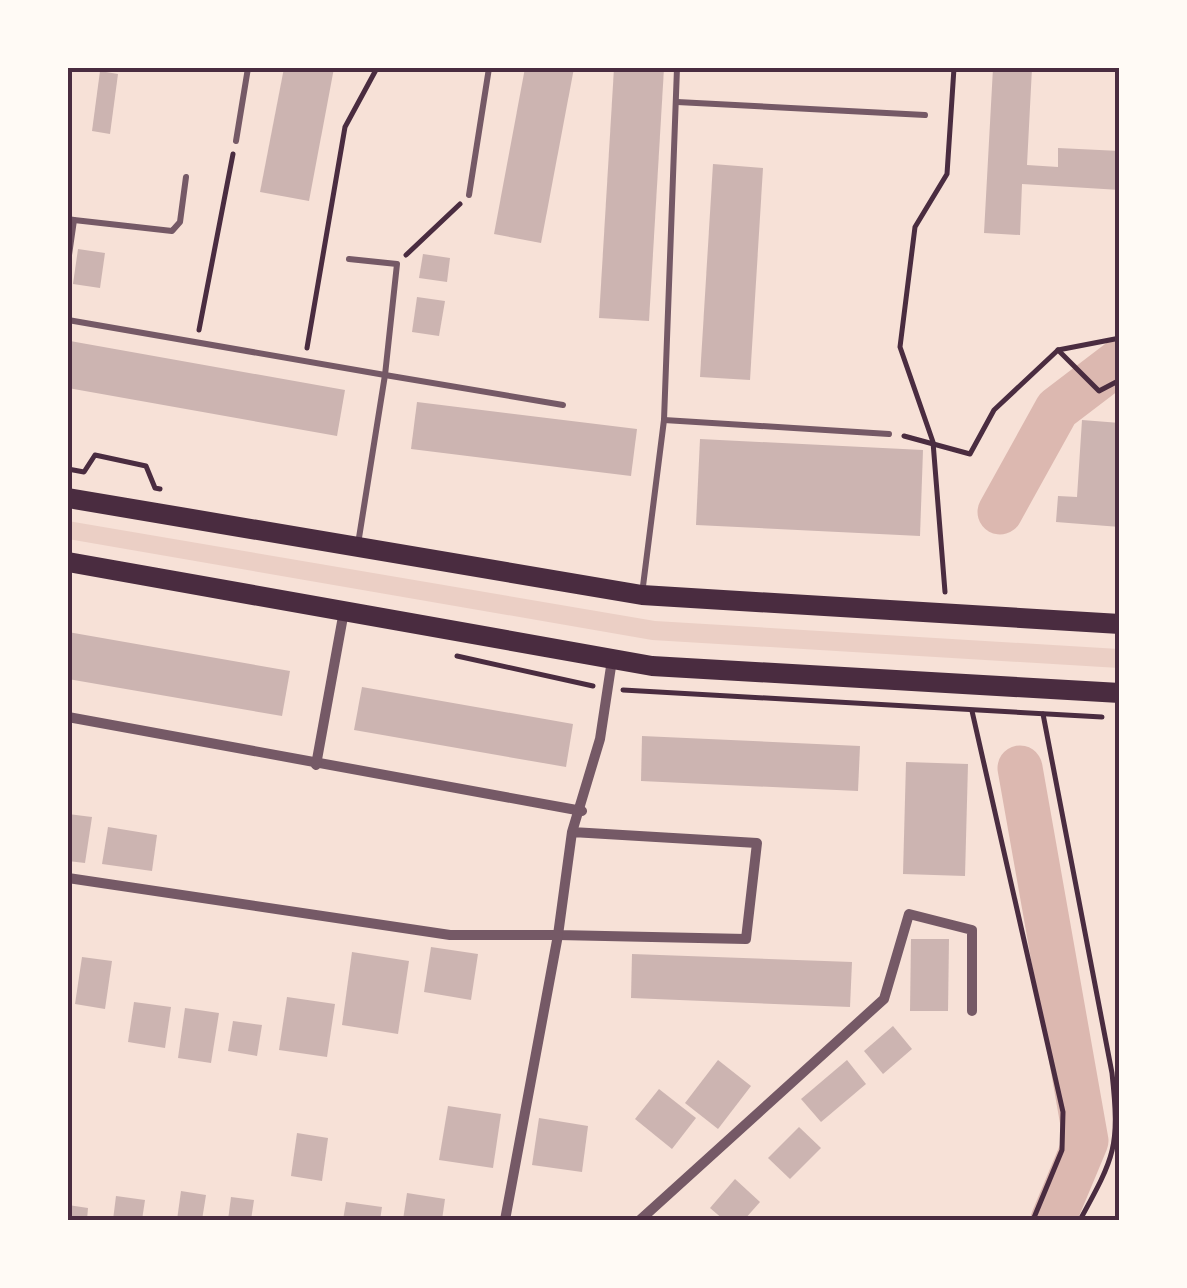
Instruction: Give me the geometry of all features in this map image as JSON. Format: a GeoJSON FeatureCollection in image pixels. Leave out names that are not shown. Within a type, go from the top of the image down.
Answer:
{"type":"FeatureCollection","features":[{"type":"Feature","properties":{"kind":"main road"},"geometry":{"type":"LineString","coordinates":[[68,498],[642,595],[1120,624]]}},
{"type":"Feature","properties":{"kind":"main road"},"geometry":{"type":"LineString","coordinates":[[68,562],[671,668],[1120,693]]}},
{"type":"Feature","properties":{"kind":"street"},"geometry":{"type":"LineString","coordinates":[[316,765],[344,611]]}},
{"type":"Feature","properties":{"kind":"street"},"geometry":{"type":"LineString","coordinates":[[505,1220],[558,935],[572,832],[582,811],[600,739],[612,660]]}},
{"type":"Feature","properties":{"kind":"street"},"geometry":{"type":"LineString","coordinates":[[68,717],[582,811]]}},
{"type":"Feature","properties":{"kind":"street"},"geometry":{"type":"LineString","coordinates":[[68,878],[450,935],[746,939],[756,842],[572,832]]}},
{"type":"Feature","properties":{"kind":"street"},"geometry":{"type":"LineString","coordinates":[[640,1220],[884,999],[908,914],[972,930],[972,1010]]}},
{"type":"Feature","properties":{"kind":"lane"},"geometry":{"type":"LineString","coordinates":[[236,141],[248,68]]}},
{"type":"Feature","properties":{"kind":"lane"},"geometry":{"type":"LineString","coordinates":[[469,195],[489,68]]}},
{"type":"Feature","properties":{"kind":"lane"},"geometry":{"type":"LineString","coordinates":[[642,595],[664,420],[676,68]]}},
{"type":"Feature","properties":{"kind":"lane"},"geometry":{"type":"LineString","coordinates":[[677,102],[925,115]]}},
{"type":"Feature","properties":{"kind":"lane"},"geometry":{"type":"LineString","coordinates":[[68,262],[71,219],[172,231],[180,222],[186,177]]}},
{"type":"Feature","properties":{"kind":"lane"},"geometry":{"type":"LineString","coordinates":[[349,260],[396,264],[386,375],[358,547]]}},
{"type":"Feature","properties":{"kind":"lane"},"geometry":{"type":"LineString","coordinates":[[68,320],[562,406]]}},
{"type":"Feature","properties":{"kind":"lane"},"geometry":{"type":"LineString","coordinates":[[664,420],[889,434]]}},
{"type":"Feature","properties":{"kind":"path"},"geometry":{"type":"LineString","coordinates":[[304,361],[345,127],[377,68]]}},
{"type":"Feature","properties":{"kind":"path"},"geometry":{"type":"LineString","coordinates":[[954,68],[947,174],[914,227],[900,347],[933,442],[945,592],[964,594]]}},
{"type":"Feature","properties":{"kind":"path"},"geometry":{"type":"LineString","coordinates":[[196,342],[236,141]]}},
{"type":"Feature","properties":{"kind":"path"},"geometry":{"type":"LineString","coordinates":[[396,264],[469,195]]}},
{"type":"Feature","properties":{"kind":"path"},"geometry":{"type":"LineString","coordinates":[[889,434],[970,454],[994,410],[1058,350],[1120,338]]}},
{"type":"Feature","properties":{"kind":"path"},"geometry":{"type":"LineString","coordinates":[[1058,350],[1099,390],[1120,380]]}},
{"type":"Feature","properties":{"kind":"path"},"geometry":{"type":"LineString","coordinates":[[68,469],[84,472],[95,455],[146,466],[154,488],[173,491]]}},
{"type":"Feature","properties":{"kind":"path"},"geometry":{"type":"LineString","coordinates":[[972,711],[1063,1112],[1062,1150],[1033,1220]]}},
{"type":"Feature","properties":{"kind":"path"},"geometry":{"type":"LineString","coordinates":[[1043,714],[1105,1037],[1118,1131],[1108,1169],[1080,1220]]}},
{"type":"Feature","properties":{"kind":"shaded area"},"geometry":{"type":"Polygon","coordinates":[[[68,521],[655,621],[1119,649],[1119,668],[652,640],[68,539],[68,521]]]}},
{"type":"Feature","properties":{"kind":"building"},"geometry":{"type":"Polygon","coordinates":[[[284,68],[334,68],[309,201],[260,192],[284,68]]]}},
{"type":"Feature","properties":{"kind":"building"},"geometry":{"type":"Polygon","coordinates":[[[525,68],[574,68],[541,243],[494,234],[525,68]]]}},
{"type":"Feature","properties":{"kind":"building"},"geometry":{"type":"Polygon","coordinates":[[[614,68],[664,68],[649,321],[599,318],[614,68]]]}},
{"type":"Feature","properties":{"kind":"building"},"geometry":{"type":"Polygon","coordinates":[[[993,68],[1032,68],[1027,165],[1058,167],[1058,148],[1120,151],[1120,190],[1022,184],[1020,235],[984,233],[993,68]]]}},
{"type":"Feature","properties":{"kind":"building"},"geometry":{"type":"Polygon","coordinates":[[[100,71],[118,74],[110,134],[92,131],[100,71]]]}},
{"type":"Feature","properties":{"kind":"building"},"geometry":{"type":"Polygon","coordinates":[[[713,164],[763,168],[750,380],[700,377],[713,164]]]}},
{"type":"Feature","properties":{"kind":"building"},"geometry":{"type":"Polygon","coordinates":[[[78,249],[105,253],[100,288],[73,284],[78,249]]]}},
{"type":"Feature","properties":{"kind":"building"},"geometry":{"type":"Polygon","coordinates":[[[423,254],[450,258],[447,282],[419,278],[423,254]]]}},
{"type":"Feature","properties":{"kind":"building"},"geometry":{"type":"Polygon","coordinates":[[[417,297],[445,301],[439,336],[412,332],[417,297]]]}},
{"type":"Feature","properties":{"kind":"building"},"geometry":{"type":"Polygon","coordinates":[[[70,341],[345,390],[337,436],[68,388],[70,341]]]}},
{"type":"Feature","properties":{"kind":"building"},"geometry":{"type":"Polygon","coordinates":[[[417,402],[637,429],[631,476],[411,449],[417,402]]]}},
{"type":"Feature","properties":{"kind":"building"},"geometry":{"type":"Polygon","coordinates":[[[1082,420],[1120,423],[1120,527],[1056,522],[1058,496],[1077,497],[1082,420]]]}},
{"type":"Feature","properties":{"kind":"building"},"geometry":{"type":"Polygon","coordinates":[[[700,439],[923,450],[920,536],[696,525],[700,439]]]}},
{"type":"Feature","properties":{"kind":"building"},"geometry":{"type":"Polygon","coordinates":[[[68,632],[290,671],[282,716],[68,679],[68,632]]]}},
{"type":"Feature","properties":{"kind":"building"},"geometry":{"type":"Polygon","coordinates":[[[362,687],[573,724],[566,767],[354,730],[362,687]]]}},
{"type":"Feature","properties":{"kind":"building"},"geometry":{"type":"Polygon","coordinates":[[[642,736],[860,746],[858,791],[641,781],[642,736]]]}},
{"type":"Feature","properties":{"kind":"building"},"geometry":{"type":"Polygon","coordinates":[[[906,762],[968,764],[965,876],[903,874],[906,762]]]}},
{"type":"Feature","properties":{"kind":"building"},"geometry":{"type":"Polygon","coordinates":[[[68,814],[92,817],[85,863],[68,861],[68,814]]]}},
{"type":"Feature","properties":{"kind":"building"},"geometry":{"type":"Polygon","coordinates":[[[108,827],[157,835],[152,871],[102,864],[108,827]]]}},
{"type":"Feature","properties":{"kind":"building"},"geometry":{"type":"Polygon","coordinates":[[[911,939],[949,939],[948,1011],[910,1011],[911,939]]]}},
{"type":"Feature","properties":{"kind":"building"},"geometry":{"type":"Polygon","coordinates":[[[431,947],[478,954],[471,1000],[424,992],[431,947]]]}},
{"type":"Feature","properties":{"kind":"building"},"geometry":{"type":"Polygon","coordinates":[[[352,952],[409,961],[398,1034],[342,1025],[352,952]]]}},
{"type":"Feature","properties":{"kind":"building"},"geometry":{"type":"Polygon","coordinates":[[[632,954],[852,962],[850,1007],[631,998],[632,954]]]}},
{"type":"Feature","properties":{"kind":"building"},"geometry":{"type":"Polygon","coordinates":[[[82,957],[112,961],[105,1009],[75,1004],[82,957]]]}},
{"type":"Feature","properties":{"kind":"building"},"geometry":{"type":"Polygon","coordinates":[[[287,997],[335,1004],[327,1057],[279,1050],[287,997]]]}},
{"type":"Feature","properties":{"kind":"building"},"geometry":{"type":"Polygon","coordinates":[[[134,1002],[171,1007],[165,1048],[128,1042],[134,1002]]]}},
{"type":"Feature","properties":{"kind":"building"},"geometry":{"type":"Polygon","coordinates":[[[185,1008],[219,1013],[211,1063],[178,1058],[185,1008]]]}},
{"type":"Feature","properties":{"kind":"building"},"geometry":{"type":"Polygon","coordinates":[[[233,1021],[262,1025],[257,1056],[228,1051],[233,1021]]]}},
{"type":"Feature","properties":{"kind":"building"},"geometry":{"type":"Polygon","coordinates":[[[893,1026],[912,1049],[883,1074],[864,1051],[893,1026]]]}},
{"type":"Feature","properties":{"kind":"building"},"geometry":{"type":"Polygon","coordinates":[[[718,1060],[751,1086],[718,1129],[685,1103],[718,1060]]]}},
{"type":"Feature","properties":{"kind":"building"},"geometry":{"type":"Polygon","coordinates":[[[847,1060],[866,1084],[821,1122],[801,1099],[847,1060]]]}},
{"type":"Feature","properties":{"kind":"building"},"geometry":{"type":"Polygon","coordinates":[[[659,1089],[696,1118],[672,1149],[635,1119],[659,1089]]]}},
{"type":"Feature","properties":{"kind":"building"},"geometry":{"type":"Polygon","coordinates":[[[448,1106],[501,1114],[493,1168],[439,1160],[448,1106]]]}},
{"type":"Feature","properties":{"kind":"building"},"geometry":{"type":"Polygon","coordinates":[[[539,1118],[588,1126],[582,1172],[532,1165],[539,1118]]]}},
{"type":"Feature","properties":{"kind":"building"},"geometry":{"type":"Polygon","coordinates":[[[799,1127],[821,1148],[790,1179],[768,1158],[799,1127]]]}},
{"type":"Feature","properties":{"kind":"building"},"geometry":{"type":"Polygon","coordinates":[[[297,1133],[328,1138],[322,1181],[291,1176],[297,1133]]]}},
{"type":"Feature","properties":{"kind":"building"},"geometry":{"type":"Polygon","coordinates":[[[735,1179],[760,1202],[744,1220],[724,1220],[710,1208],[735,1179]]]}},
{"type":"Feature","properties":{"kind":"building"},"geometry":{"type":"Polygon","coordinates":[[[181,1191],[206,1195],[202,1220],[177,1220],[181,1191]]]}},
{"type":"Feature","properties":{"kind":"building"},"geometry":{"type":"Polygon","coordinates":[[[407,1193],[445,1199],[442,1220],[403,1220],[407,1193]]]}},
{"type":"Feature","properties":{"kind":"building"},"geometry":{"type":"Polygon","coordinates":[[[116,1196],[145,1200],[142,1220],[113,1220],[116,1196]]]}},
{"type":"Feature","properties":{"kind":"building"},"geometry":{"type":"Polygon","coordinates":[[[231,1197],[254,1200],[251,1220],[228,1220],[231,1197]]]}},
{"type":"Feature","properties":{"kind":"building"},"geometry":{"type":"Polygon","coordinates":[[[346,1202],[382,1207],[380,1220],[343,1220],[346,1202]]]}},
{"type":"Feature","properties":{"kind":"building"},"geometry":{"type":"Polygon","coordinates":[[[68,1205],[88,1208],[87,1220],[68,1220],[68,1205]]]}},
{"type":"Feature","properties":{"kind":"waterway"},"geometry":{"type":"LineString","coordinates":[[1000,512],[1057,409],[1120,361]]}},
{"type":"Feature","properties":{"kind":"waterway"},"geometry":{"type":"LineString","coordinates":[[1020,768],[1086,1141],[1053,1220]]}}]}
